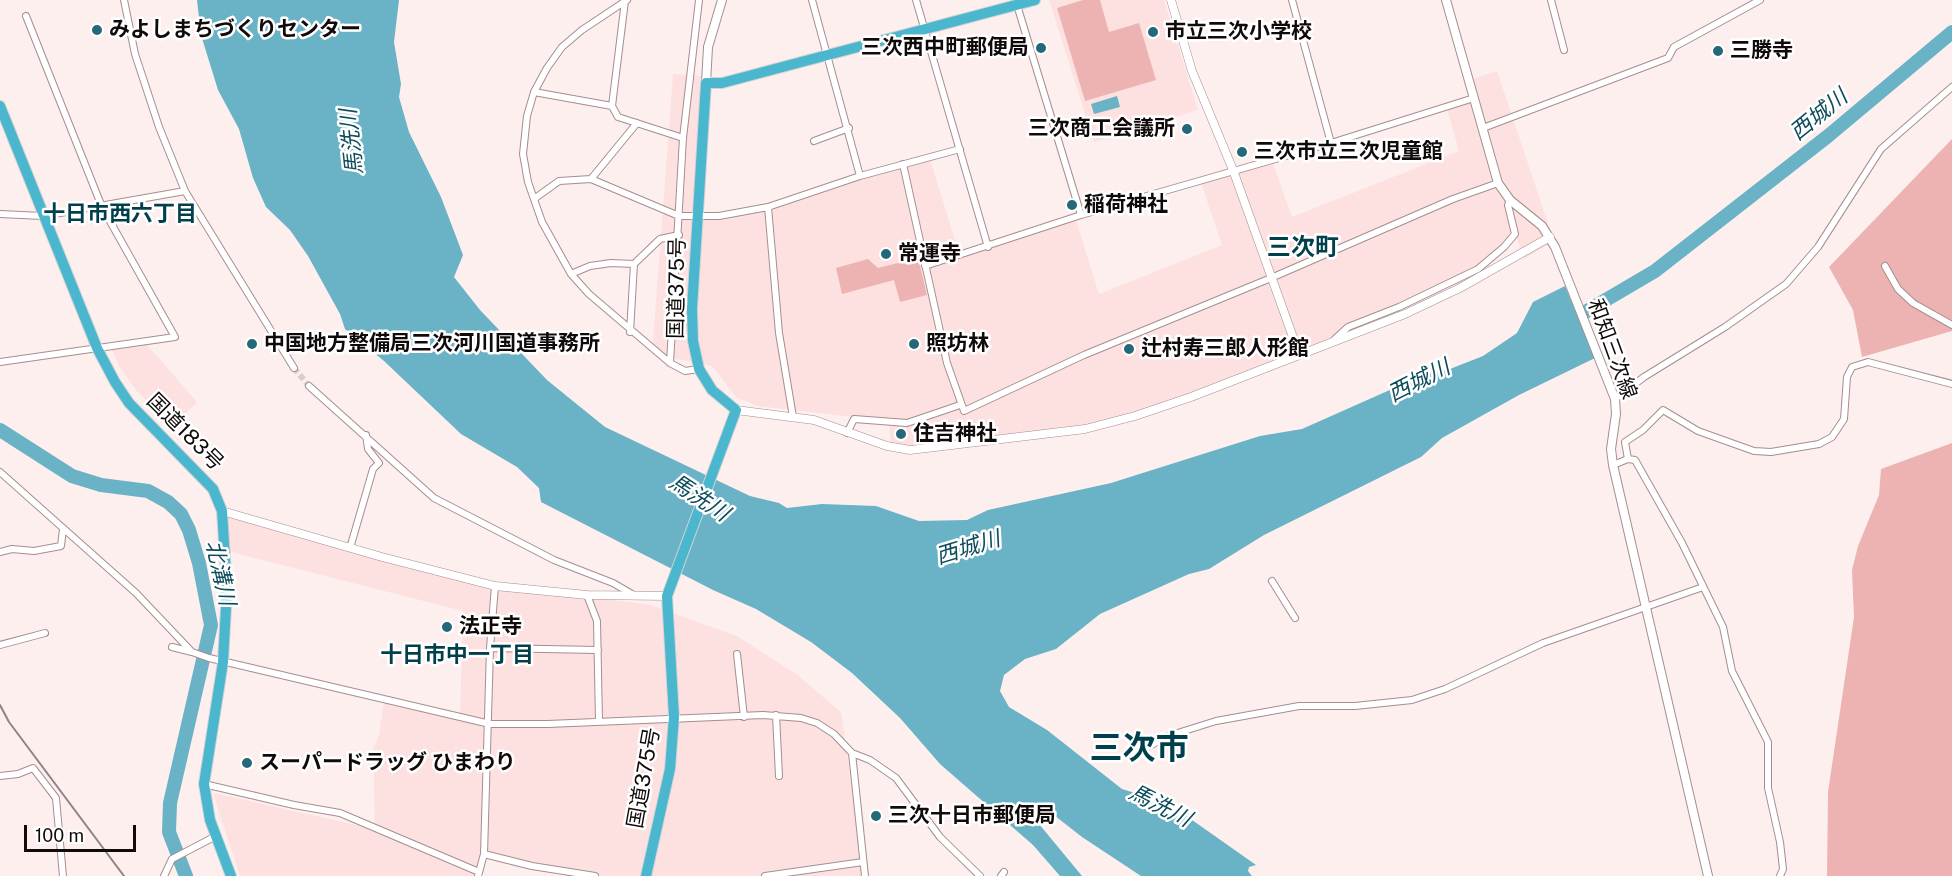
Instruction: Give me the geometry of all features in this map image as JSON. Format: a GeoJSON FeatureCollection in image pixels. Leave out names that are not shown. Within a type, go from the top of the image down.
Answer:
{"type":"FeatureCollection","features":[{"type":"Feature","properties":{"kind":"highway"},"geometry":{"type":"LineString","coordinates":[[706,83],[722,83],[926,31],[1035,0]]}},
{"type":"Feature","properties":{"kind":"highway","name":"国道375号"},"geometry":{"type":"LineString","coordinates":[[646,876],[670,769],[674,717],[667,596],[736,410],[712,390],[699,369],[693,341],[692,309],[706,83]]}},
{"type":"Feature","properties":{"kind":"highway","name":"国道183号"},"geometry":{"type":"LineString","coordinates":[[0,106],[97,348],[129,403],[202,476],[213,489],[222,511],[227,590],[224,662],[204,784],[210,820],[231,876]]}},
{"type":"Feature","properties":{"kind":"main road"},"geometry":{"type":"LineString","coordinates":[[706,83],[709,40],[722,0]]}},
{"type":"Feature","properties":{"kind":"main road","name":"和知三次線"},"geometry":{"type":"LineString","coordinates":[[1446,0],[1498,183],[1510,200],[1534,219],[1550,237],[1615,399],[1616,414],[1611,449],[1613,465],[1708,876]]}},
{"type":"Feature","properties":{"kind":"street"},"geometry":{"type":"LineString","coordinates":[[124,0],[135,54],[159,127],[185,191],[294,368]]}},
{"type":"Feature","properties":{"kind":"street"},"geometry":{"type":"LineString","coordinates":[[670,363],[683,138],[699,0]]}},
{"type":"Feature","properties":{"kind":"street"},"geometry":{"type":"LineString","coordinates":[[813,0],[860,176]]}},
{"type":"Feature","properties":{"kind":"street"},"geometry":{"type":"LineString","coordinates":[[916,0],[988,247]]}},
{"type":"Feature","properties":{"kind":"street"},"geometry":{"type":"LineString","coordinates":[[1171,0],[1192,71],[1233,170],[1299,354]]}},
{"type":"Feature","properties":{"kind":"street"},"geometry":{"type":"LineString","coordinates":[[1292,0],[1332,143]]}},
{"type":"Feature","properties":{"kind":"street"},"geometry":{"type":"LineString","coordinates":[[1551,0],[1564,50]]}},
{"type":"Feature","properties":{"kind":"street"},"geometry":{"type":"LineString","coordinates":[[1483,128],[1668,58],[1674,47],[1760,0]]}},
{"type":"Feature","properties":{"kind":"street"},"geometry":{"type":"LineString","coordinates":[[626,1],[612,106],[618,117],[683,138]]}},
{"type":"Feature","properties":{"kind":"street"},"geometry":{"type":"LineString","coordinates":[[626,1],[582,30],[562,47],[546,68],[534,92],[527,116],[523,154],[542,222],[571,274],[630,332],[670,363],[685,371],[699,369]]}},
{"type":"Feature","properties":{"kind":"street"},"geometry":{"type":"LineString","coordinates":[[1017,5],[1081,215]]}},
{"type":"Feature","properties":{"kind":"street"},"geometry":{"type":"LineString","coordinates":[[0,362],[175,337],[102,207],[26,16]]}},
{"type":"Feature","properties":{"kind":"street"},"geometry":{"type":"LineString","coordinates":[[1615,399],[1644,376],[1725,327],[1786,284],[1818,247],[1881,149],[1952,87]]}},
{"type":"Feature","properties":{"kind":"street"},"geometry":{"type":"LineString","coordinates":[[534,92],[612,106]]}},
{"type":"Feature","properties":{"kind":"street"},"geometry":{"type":"LineString","coordinates":[[925,266],[1081,215],[1332,143],[1474,98]]}},
{"type":"Feature","properties":{"kind":"street"},"geometry":{"type":"LineString","coordinates":[[591,179],[637,123]]}},
{"type":"Feature","properties":{"kind":"street"},"geometry":{"type":"LineString","coordinates":[[814,141],[849,128]]}},
{"type":"Feature","properties":{"kind":"street"},"geometry":{"type":"LineString","coordinates":[[534,200],[559,181],[591,179],[678,216],[719,216],[768,207],[860,176],[960,149]]}},
{"type":"Feature","properties":{"kind":"street"},"geometry":{"type":"LineString","coordinates":[[903,164],[947,363],[964,411],[1084,355],[1271,278],[1453,199],[1498,183]]}},
{"type":"Feature","properties":{"kind":"street"},"geometry":{"type":"LineString","coordinates":[[0,214],[43,216],[185,191]]}},
{"type":"Feature","properties":{"kind":"street"},"geometry":{"type":"LineString","coordinates":[[1333,342],[1348,327],[1478,269],[1515,234],[1508,205],[1510,200]]}},
{"type":"Feature","properties":{"kind":"street"},"geometry":{"type":"LineString","coordinates":[[768,207],[779,333],[793,417]]}},
{"type":"Feature","properties":{"kind":"street"},"geometry":{"type":"LineString","coordinates":[[630,332],[634,264],[660,239],[679,235]]}},
{"type":"Feature","properties":{"kind":"street"},"geometry":{"type":"LineString","coordinates":[[736,410],[814,420],[887,447],[910,450],[1085,429],[1157,408],[1405,314],[1460,288],[1550,237]]}},
{"type":"Feature","properties":{"kind":"street"},"geometry":{"type":"LineString","coordinates":[[571,274],[591,266],[611,263],[634,264]]}},
{"type":"Feature","properties":{"kind":"street"},"geometry":{"type":"LineString","coordinates":[[1885,266],[1898,289],[1913,303],[1952,325]]}},
{"type":"Feature","properties":{"kind":"street"},"geometry":{"type":"LineString","coordinates":[[1628,459],[1625,442],[1643,430],[1663,410],[1698,431],[1754,451],[1771,452],[1819,444],[1832,437],[1844,419],[1847,376],[1852,367],[1868,362],[1952,384]]}},
{"type":"Feature","properties":{"kind":"street"},"geometry":{"type":"LineString","coordinates":[[309,386],[434,498],[554,560],[613,583],[632,594]]}},
{"type":"Feature","properties":{"kind":"street"},"geometry":{"type":"LineString","coordinates":[[847,433],[854,419],[907,423],[960,405]]}},
{"type":"Feature","properties":{"kind":"street"},"geometry":{"type":"LineString","coordinates":[[351,548],[374,469],[379,463],[368,449],[366,435]]}},
{"type":"Feature","properties":{"kind":"street"},"geometry":{"type":"LineString","coordinates":[[1613,465],[1628,459],[1635,460],[1722,627],[1732,671],[1768,742],[1768,788],[1780,842],[1783,869],[1780,876]]}},
{"type":"Feature","properties":{"kind":"street"},"geometry":{"type":"LineString","coordinates":[[0,472],[136,593],[195,652]]}},
{"type":"Feature","properties":{"kind":"street"},"geometry":{"type":"LineString","coordinates":[[222,511],[495,586],[587,595],[667,596]]}},
{"type":"Feature","properties":{"kind":"street"},"geometry":{"type":"LineString","coordinates":[[0,552],[12,549],[34,551],[61,546],[63,529]]}},
{"type":"Feature","properties":{"kind":"street"},"geometry":{"type":"LineString","coordinates":[[1272,581],[1295,618]]}},
{"type":"Feature","properties":{"kind":"street"},"geometry":{"type":"LineString","coordinates":[[204,784],[340,813],[478,874],[484,854],[490,724],[490,648],[495,586]]}},
{"type":"Feature","properties":{"kind":"street"},"geometry":{"type":"LineString","coordinates":[[1144,749],[1168,736],[1237,718],[1299,706],[1355,706],[1412,700],[1445,689],[1543,643],[1703,587]]}},
{"type":"Feature","properties":{"kind":"street"},"geometry":{"type":"LineString","coordinates":[[587,595],[597,621],[599,722]]}},
{"type":"Feature","properties":{"kind":"street"},"geometry":{"type":"LineString","coordinates":[[0,645],[45,633]]}},
{"type":"Feature","properties":{"kind":"street"},"geometry":{"type":"LineString","coordinates":[[172,647],[224,662],[490,724],[599,722],[674,717],[777,716],[801,718],[818,723],[834,734],[852,753],[870,760],[896,778],[940,837],[980,876]]}},
{"type":"Feature","properties":{"kind":"street"},"geometry":{"type":"LineString","coordinates":[[490,648],[598,650]]}},
{"type":"Feature","properties":{"kind":"street"},"geometry":{"type":"LineString","coordinates":[[736,654],[744,717]]}},
{"type":"Feature","properties":{"kind":"street"},"geometry":{"type":"LineString","coordinates":[[777,716],[779,776]]}},
{"type":"Feature","properties":{"kind":"street"},"geometry":{"type":"LineString","coordinates":[[852,753],[865,876]]}},
{"type":"Feature","properties":{"kind":"street"},"geometry":{"type":"LineString","coordinates":[[0,776],[18,774],[33,768],[56,798],[63,876]]}},
{"type":"Feature","properties":{"kind":"street"},"geometry":{"type":"LineString","coordinates":[[164,876],[172,859],[216,836]]}},
{"type":"Feature","properties":{"kind":"street"},"geometry":{"type":"LineString","coordinates":[[484,854],[532,866],[595,876]]}},
{"type":"Feature","properties":{"kind":"street"},"geometry":{"type":"LineString","coordinates":[[765,876],[863,862]]}},
{"type":"Feature","properties":{"kind":"shaded area"},"geometry":{"type":"Polygon","coordinates":[[[1049,0],[1164,0],[1198,110],[1094,142],[1049,0]]]}},
{"type":"Feature","properties":{"kind":"shaded area"},"geometry":{"type":"Polygon","coordinates":[[[1083,0],[1100,0],[1109,32],[1139,23],[1156,80],[1085,101],[1057,8],[1083,0]]]}},
{"type":"Feature","properties":{"kind":"shaded area"},"geometry":{"type":"Polygon","coordinates":[[[1497,71],[1554,241],[1524,259],[1516,236],[1491,259],[1442,289],[1351,335],[1122,421],[891,449],[889,421],[757,406],[736,397],[712,366],[652,354],[673,74],[707,76],[698,217],[744,211],[929,156],[959,253],[1075,217],[1099,294],[1222,245],[1200,180],[1272,161],[1292,217],[1459,151],[1447,109],[1478,99],[1472,79],[1497,71]]]}},
{"type":"Feature","properties":{"kind":"shaded area"},"geometry":{"type":"Polygon","coordinates":[[[1952,139],[1952,331],[1862,357],[1853,310],[1829,267],[1952,139]]]}},
{"type":"Feature","properties":{"kind":"shaded area"},"geometry":{"type":"Polygon","coordinates":[[[918,258],[927,295],[900,302],[894,280],[842,294],[836,268],[868,259],[878,268],[918,258]]]}},
{"type":"Feature","properties":{"kind":"shaded area"},"geometry":{"type":"Polygon","coordinates":[[[144,341],[197,402],[173,427],[136,390],[119,366],[110,346],[144,341]]]}},
{"type":"Feature","properties":{"kind":"shaded area"},"geometry":{"type":"Polygon","coordinates":[[[1952,443],[1952,876],[1827,876],[1828,792],[1854,617],[1852,570],[1858,546],[1879,495],[1881,469],[1952,443]]]}},
{"type":"Feature","properties":{"kind":"shaded area"},"geometry":{"type":"Polygon","coordinates":[[[228,515],[492,587],[647,604],[737,636],[796,674],[841,712],[865,876],[590,876],[485,856],[478,876],[240,876],[213,793],[375,829],[373,750],[379,735],[384,702],[460,717],[463,611],[223,550],[228,515]]]}},
{"type":"Feature","properties":{"kind":"water","name":"馬洗川"},"geometry":{"type":"Polygon","coordinates":[[[197,0],[399,0],[394,42],[401,84],[399,97],[409,132],[441,197],[463,255],[454,277],[480,310],[547,380],[605,427],[750,496],[779,503],[787,508],[822,504],[876,506],[919,521],[967,520],[988,510],[1111,483],[1260,436],[1302,429],[1428,373],[1450,369],[1483,356],[1517,333],[1533,302],[1565,286],[1595,358],[1519,395],[1442,438],[1421,457],[1264,535],[1209,569],[1189,574],[1100,614],[1056,649],[1025,659],[1004,675],[1000,691],[1009,707],[1047,730],[1122,789],[1138,794],[1172,815],[1185,815],[1256,865],[1249,867],[1248,871],[1252,876],[1141,876],[1082,837],[1050,812],[1038,819],[1039,824],[1082,876],[1060,876],[1033,845],[940,764],[900,718],[852,673],[811,642],[756,609],[713,590],[541,502],[539,488],[517,467],[461,434],[384,361],[345,329],[340,314],[308,256],[290,230],[266,207],[253,178],[239,129],[218,90],[201,35],[197,0]]]}},
{"type":"Feature","properties":{"kind":"water"},"geometry":{"type":"Polygon","coordinates":[[[1117,96],[1120,107],[1094,114],[1091,104],[1117,96]]]}},
{"type":"Feature","properties":{"kind":"waterway","name":"西城川"},"geometry":{"type":"LineString","coordinates":[[1570,321],[1655,271],[1828,136],[1952,32]]}},
{"type":"Feature","properties":{"kind":"waterway","name":"北溝川"},"geometry":{"type":"LineString","coordinates":[[0,430],[72,476],[101,485],[148,491],[168,502],[181,514],[189,530],[199,563],[211,625],[170,803],[169,832],[186,876]]}},
{"type":"Feature","properties":{"kind":"tunnel"},"geometry":{"type":"LineString","coordinates":[[294,368],[309,386]]}},
{"type":"Feature","properties":{"kind":"railway"},"geometry":{"type":"LineString","coordinates":[[0,705],[9,722],[124,876]]}},
{"type":"Feature","properties":{"kind":"place","name":"みよしまちづくりセンター"},"geometry":{"type":"Point","coordinates":[97,30]}},
{"type":"Feature","properties":{"kind":"place","name":"市立三次小学校"},"geometry":{"type":"Point","coordinates":[1153,32]}},
{"type":"Feature","properties":{"kind":"place","name":"三次西中町郵便局"},"geometry":{"type":"Point","coordinates":[1041,48]}},
{"type":"Feature","properties":{"kind":"place","name":"三勝寺"},"geometry":{"type":"Point","coordinates":[1718,51]}},
{"type":"Feature","properties":{"kind":"place","name":"三次商工会議所"},"geometry":{"type":"Point","coordinates":[1187,129]}},
{"type":"Feature","properties":{"kind":"place","name":"三次市立三次児童館"},"geometry":{"type":"Point","coordinates":[1242,152]}},
{"type":"Feature","properties":{"kind":"place","name":"稲荷神社"},"geometry":{"type":"Point","coordinates":[1072,205]}},
{"type":"Feature","properties":{"kind":"place","name":"常運寺"},"geometry":{"type":"Point","coordinates":[886,254]}},
{"type":"Feature","properties":{"kind":"place","name":"中国地方整備局三次河川国道事務所"},"geometry":{"type":"Point","coordinates":[252,344]}},
{"type":"Feature","properties":{"kind":"place","name":"照坊林"},"geometry":{"type":"Point","coordinates":[914,344]}},
{"type":"Feature","properties":{"kind":"place","name":"辻村寿三郎人形館"},"geometry":{"type":"Point","coordinates":[1129,349]}},
{"type":"Feature","properties":{"kind":"place","name":"住吉神社"},"geometry":{"type":"Point","coordinates":[901,434]}},
{"type":"Feature","properties":{"kind":"place","name":"法正寺"},"geometry":{"type":"Point","coordinates":[447,627]}},
{"type":"Feature","properties":{"kind":"place","name":"スーパードラッグ ひまわり"},"geometry":{"type":"Point","coordinates":[247,763]}},
{"type":"Feature","properties":{"kind":"place","name":"三次十日市郵便局"},"geometry":{"type":"Point","coordinates":[876,816]}},
{"type":"Feature","properties":{"kind":"district","name":"十日市西六丁目"},"geometry":{"type":"Point","coordinates":[120,214]}},
{"type":"Feature","properties":{"kind":"district","name":"三次町"},"geometry":{"type":"Point","coordinates":[1303,248]}},
{"type":"Feature","properties":{"kind":"district","name":"十日市中一丁目"},"geometry":{"type":"Point","coordinates":[457,655]}},
{"type":"Feature","properties":{"kind":"district","name":"三次市"},"geometry":{"type":"Point","coordinates":[1139,749]}}]}
